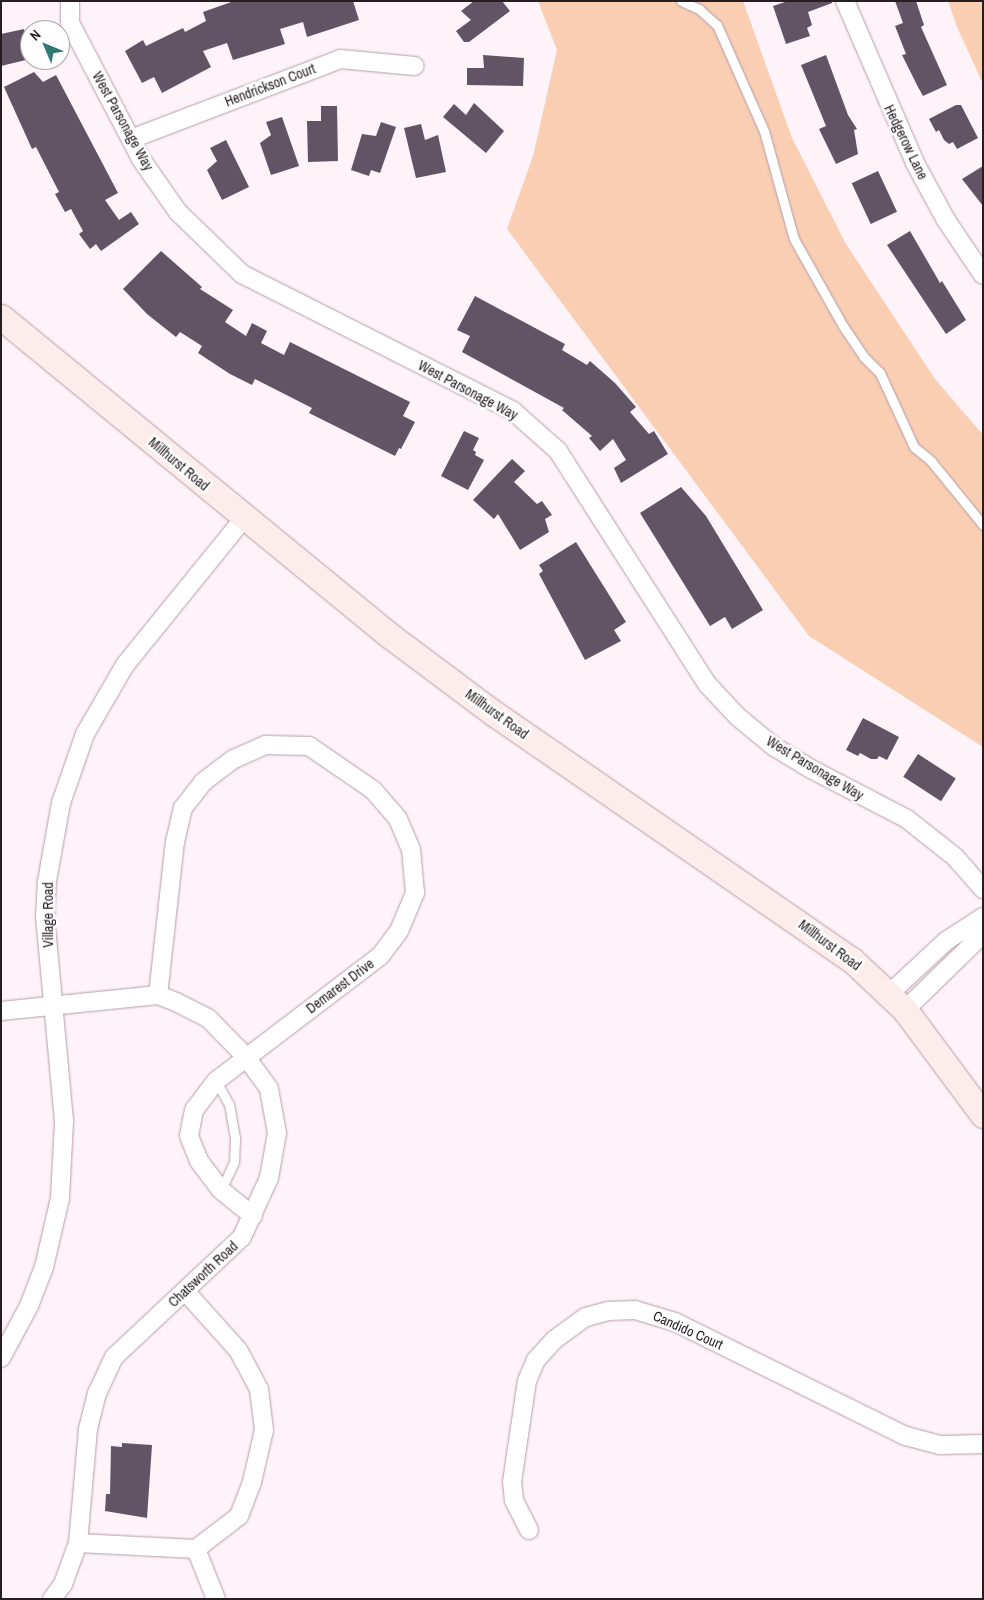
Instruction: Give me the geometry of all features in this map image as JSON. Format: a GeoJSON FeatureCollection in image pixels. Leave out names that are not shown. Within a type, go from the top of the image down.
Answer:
{"type":"FeatureCollection","features":[{"type":"Feature","properties":{"kind":"street","name":"West Parsonage Way"},"geometry":{"type":"LineString","coordinates":[[70,1],[70,23],[131,139],[178,212],[242,274],[513,411],[558,451],[707,684],[738,717],[773,746],[810,769],[907,819],[955,857],[983,889]]}},
{"type":"Feature","properties":{"kind":"street","name":"Hedgerow Lane"},"geometry":{"type":"LineString","coordinates":[[845,1],[915,163],[946,220],[983,275]]}},
{"type":"Feature","properties":{"kind":"street","name":"Hendrickson Court"},"geometry":{"type":"LineString","coordinates":[[131,139],[340,59],[415,66]]}},
{"type":"Feature","properties":{"kind":"street","name":"Millhurst Road"},"geometry":{"type":"LineString","coordinates":[[1,317],[389,635],[492,712],[780,908],[852,960],[897,1002],[983,1115]]}},
{"type":"Feature","properties":{"kind":"street","name":"Village Road"},"geometry":{"type":"LineString","coordinates":[[1,1358],[29,1306],[44,1267],[60,1198],[64,1121],[45,918],[47,881],[60,803],[71,768],[103,699],[125,664],[244,518]]}},
{"type":"Feature","properties":{"kind":"street","name":"Demarest Drive"},"geometry":{"type":"LineString","coordinates":[[158,995],[175,842],[183,808],[203,782],[234,759],[266,745],[309,746],[344,767],[373,790],[398,820],[411,849],[415,894],[399,931],[380,956],[216,1080],[194,1110],[189,1136],[199,1161],[221,1190],[253,1216]]}},
{"type":"Feature","properties":{"kind":"street"},"geometry":{"type":"LineString","coordinates":[[897,1002],[946,941],[968,924],[983,917]]}},
{"type":"Feature","properties":{"kind":"street"},"geometry":{"type":"LineString","coordinates":[[897,1002],[983,934]]}},
{"type":"Feature","properties":{"kind":"street"},"geometry":{"type":"LineString","coordinates":[[1,1011],[158,995]]}},
{"type":"Feature","properties":{"kind":"street","name":"Chatsworth Road"},"geometry":{"type":"LineString","coordinates":[[52,1599],[63,1584],[78,1542],[88,1429],[97,1393],[114,1357],[242,1237],[269,1178],[277,1133],[269,1089],[246,1057],[208,1018],[158,995]]}},
{"type":"Feature","properties":{"kind":"street"},"geometry":{"type":"LineString","coordinates":[[78,1542],[196,1549],[239,1516],[252,1482],[264,1430],[259,1389],[238,1350],[185,1291]]}},
{"type":"Feature","properties":{"kind":"street","name":"Candido Court"},"geometry":{"type":"LineString","coordinates":[[529,1530],[514,1500],[512,1482],[527,1381],[536,1360],[554,1340],[586,1317],[608,1311],[635,1310],[675,1322],[906,1436],[940,1445],[983,1444]]}},
{"type":"Feature","properties":{"kind":"street"},"geometry":{"type":"LineString","coordinates":[[196,1549],[216,1599]]}},
{"type":"Feature","properties":{"kind":"lane"},"geometry":{"type":"LineString","coordinates":[[681,1],[698,9],[717,24],[764,131],[794,239],[843,326],[863,356],[880,372],[914,448],[931,461],[983,525]]}},
{"type":"Feature","properties":{"kind":"lane"},"geometry":{"type":"LineString","coordinates":[[216,1080],[229,1104],[235,1137],[234,1162],[221,1190]]}},
{"type":"Feature","properties":{"kind":"shaded area"},"geometry":{"type":"Polygon","coordinates":[[[538,1],[743,1],[792,138],[846,244],[935,379],[983,435],[983,747],[809,636],[507,229],[533,156],[557,50],[538,1]]]}},
{"type":"Feature","properties":{"kind":"shaded area"},"geometry":{"type":"Polygon","coordinates":[[[948,1],[983,1],[983,84],[957,27],[948,1]]]}},
{"type":"Feature","properties":{"kind":"building"},"geometry":{"type":"Polygon","coordinates":[[[234,1],[353,1],[359,20],[307,37],[303,22],[280,29],[285,44],[233,60],[227,43],[203,51],[211,67],[162,93],[154,77],[142,83],[125,51],[143,40],[146,46],[183,28],[185,32],[206,21],[203,12],[234,1]]]}},
{"type":"Feature","properties":{"kind":"building"},"geometry":{"type":"Polygon","coordinates":[[[474,1],[502,1],[510,11],[469,42],[464,42],[456,31],[471,20],[461,11],[474,1]]]}},
{"type":"Feature","properties":{"kind":"building"},"geometry":{"type":"Polygon","coordinates":[[[788,1],[832,1],[832,3],[808,12],[812,25],[807,28],[810,36],[786,44],[773,6],[788,1]]]}},
{"type":"Feature","properties":{"kind":"building"},"geometry":{"type":"Polygon","coordinates":[[[895,1],[916,1],[924,25],[921,27],[947,85],[923,96],[902,55],[906,54],[895,26],[903,23],[895,1]]]}},
{"type":"Feature","properties":{"kind":"building"},"geometry":{"type":"Polygon","coordinates":[[[20,30],[20,61],[1,66],[1,34],[20,30]]]}},
{"type":"Feature","properties":{"kind":"building"},"geometry":{"type":"Polygon","coordinates":[[[483,55],[524,58],[523,86],[467,85],[467,68],[484,68],[483,55]]]}},
{"type":"Feature","properties":{"kind":"building"},"geometry":{"type":"Polygon","coordinates":[[[826,55],[848,115],[857,129],[854,130],[858,154],[836,164],[819,129],[826,126],[801,65],[826,55]]]}},
{"type":"Feature","properties":{"kind":"building"},"geometry":{"type":"Polygon","coordinates":[[[34,72],[43,82],[56,75],[118,193],[105,200],[119,220],[131,212],[139,224],[101,251],[96,244],[90,249],[79,234],[83,231],[71,209],[65,212],[55,194],[59,192],[36,147],[32,149],[4,87],[34,72]]]}},
{"type":"Feature","properties":{"kind":"building"},"geometry":{"type":"Polygon","coordinates":[[[474,103],[504,131],[486,153],[443,117],[454,104],[466,115],[474,103]]]}},
{"type":"Feature","properties":{"kind":"building"},"geometry":{"type":"Polygon","coordinates":[[[956,105],[961,105],[978,138],[957,149],[953,142],[949,144],[944,140],[939,130],[936,132],[929,119],[956,105]]]}},
{"type":"Feature","properties":{"kind":"building"},"geometry":{"type":"Polygon","coordinates":[[[321,106],[337,106],[338,161],[308,162],[307,121],[321,121],[321,106]]]}},
{"type":"Feature","properties":{"kind":"building"},"geometry":{"type":"Polygon","coordinates":[[[282,117],[299,166],[271,175],[260,143],[271,135],[266,122],[282,117]]]}},
{"type":"Feature","properties":{"kind":"building"},"geometry":{"type":"Polygon","coordinates":[[[381,122],[396,127],[380,173],[371,170],[369,176],[351,170],[362,134],[376,136],[381,122]]]}},
{"type":"Feature","properties":{"kind":"building"},"geometry":{"type":"Polygon","coordinates":[[[421,124],[425,140],[438,135],[446,172],[416,178],[404,128],[421,124]]]}},
{"type":"Feature","properties":{"kind":"building"},"geometry":{"type":"Polygon","coordinates":[[[226,140],[249,187],[222,200],[207,170],[217,161],[210,148],[226,140]]]}},
{"type":"Feature","properties":{"kind":"building"},"geometry":{"type":"Polygon","coordinates":[[[983,166],[983,206],[962,179],[983,166]]]}},
{"type":"Feature","properties":{"kind":"building"},"geometry":{"type":"Polygon","coordinates":[[[878,171],[897,212],[871,224],[852,183],[878,171]]]}},
{"type":"Feature","properties":{"kind":"building"},"geometry":{"type":"Polygon","coordinates":[[[910,231],[940,283],[942,281],[966,320],[946,334],[887,245],[910,231]]]}},
{"type":"Feature","properties":{"kind":"building"},"geometry":{"type":"Polygon","coordinates":[[[161,251],[202,287],[200,289],[233,310],[225,322],[246,336],[252,323],[267,331],[261,343],[284,355],[290,342],[410,402],[403,416],[415,422],[401,449],[399,448],[395,456],[309,413],[312,408],[255,379],[252,385],[230,374],[198,353],[202,346],[180,332],[176,337],[147,314],[123,289],[161,251]]]}},
{"type":"Feature","properties":{"kind":"building"},"geometry":{"type":"Polygon","coordinates":[[[475,296],[565,344],[562,350],[587,365],[590,361],[615,383],[636,407],[630,412],[649,434],[654,431],[668,454],[621,483],[614,468],[626,460],[613,439],[600,451],[589,438],[592,436],[562,410],[564,408],[462,352],[470,336],[457,330],[475,296]]]}},
{"type":"Feature","properties":{"kind":"building"},"geometry":{"type":"Polygon","coordinates":[[[464,431],[479,438],[473,450],[476,452],[475,455],[484,460],[468,490],[441,476],[464,431]]]}},
{"type":"Feature","properties":{"kind":"building"},"geometry":{"type":"Polygon","coordinates":[[[512,459],[525,471],[514,482],[537,504],[542,501],[552,515],[545,519],[549,532],[520,550],[498,514],[494,519],[473,500],[512,459]]]}},
{"type":"Feature","properties":{"kind":"building"},"geometry":{"type":"Polygon","coordinates":[[[681,487],[706,516],[763,610],[732,629],[725,617],[710,626],[640,513],[681,487]]]}},
{"type":"Feature","properties":{"kind":"building"},"geometry":{"type":"Polygon","coordinates":[[[576,542],[626,622],[614,630],[621,641],[585,660],[539,574],[543,571],[539,565],[576,542]]]}},
{"type":"Feature","properties":{"kind":"building"},"geometry":{"type":"Polygon","coordinates":[[[863,718],[899,737],[887,760],[879,756],[877,759],[871,759],[860,753],[858,756],[846,750],[863,718]]]}},
{"type":"Feature","properties":{"kind":"building"},"geometry":{"type":"Polygon","coordinates":[[[918,754],[956,779],[941,801],[903,777],[918,754]]]}},
{"type":"Feature","properties":{"kind":"building"},"geometry":{"type":"Polygon","coordinates":[[[122,1443],[152,1445],[147,1518],[105,1511],[106,1494],[110,1494],[111,1446],[122,1447],[122,1443]]]}}]}
